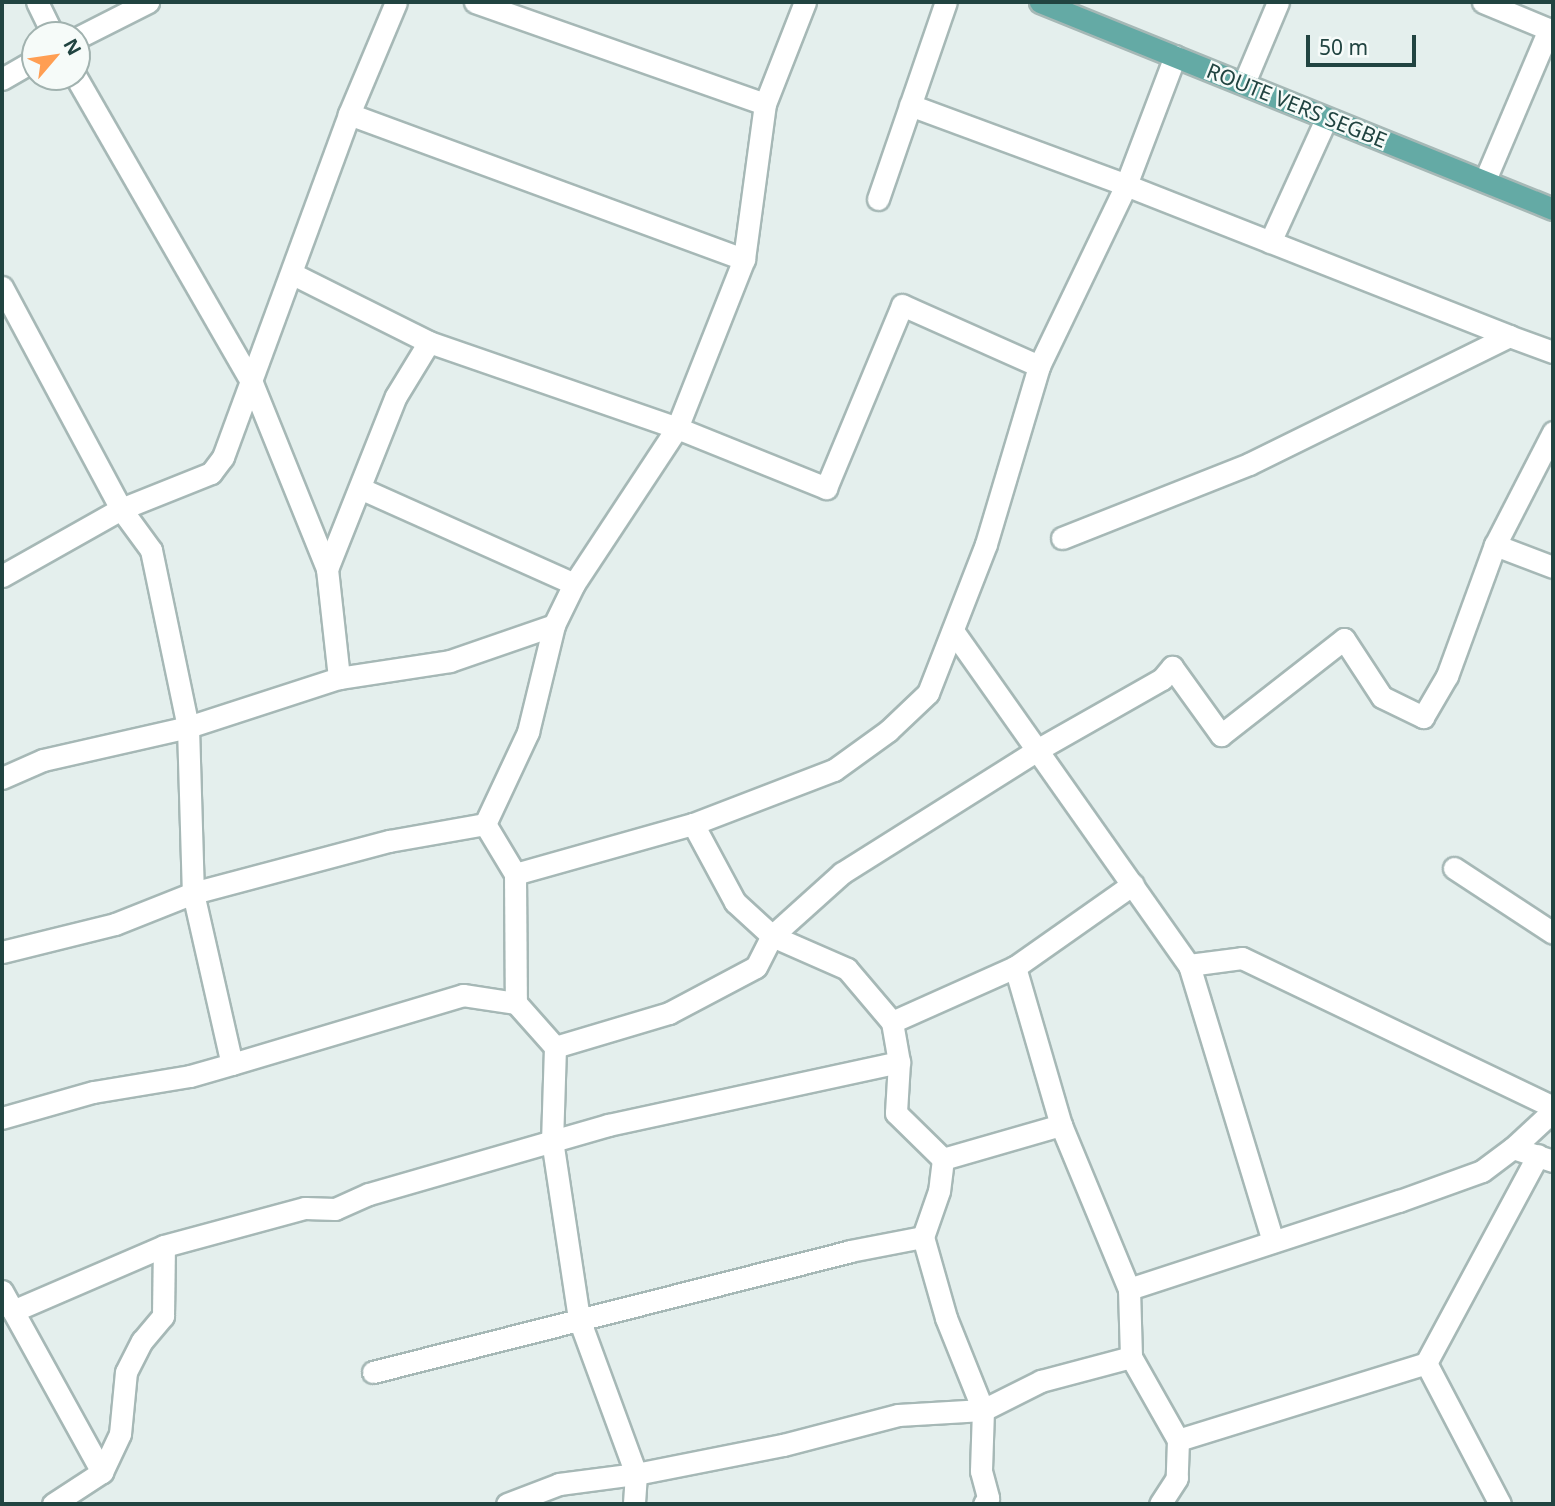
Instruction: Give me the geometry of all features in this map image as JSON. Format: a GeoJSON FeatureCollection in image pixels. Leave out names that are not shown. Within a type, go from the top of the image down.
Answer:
{"type":"FeatureCollection","features":[{"type":"Feature","properties":{"kind":"main road","name":"ROUTE VERS SEGBE"},"geometry":{"type":"LineString","coordinates":[[1040,2],[1553,209]]}},
{"type":"Feature","properties":{"kind":"street"},"geometry":{"type":"LineString","coordinates":[[37,2],[46,21]]}},
{"type":"Feature","properties":{"kind":"street"},"geometry":{"type":"LineString","coordinates":[[91,31],[148,2]]}},
{"type":"Feature","properties":{"kind":"street"},"geometry":{"type":"LineString","coordinates":[[2,576],[121,509],[211,473],[223,457],[293,274],[349,114],[396,2]]}},
{"type":"Feature","properties":{"kind":"street"},"geometry":{"type":"LineString","coordinates":[[475,2],[765,104]]}},
{"type":"Feature","properties":{"kind":"street"},"geometry":{"type":"LineString","coordinates":[[485,824],[528,732],[554,625],[574,584],[677,428],[744,260],[765,104],[805,2]]}},
{"type":"Feature","properties":{"kind":"street"},"geometry":{"type":"LineString","coordinates":[[878,199],[946,2]]}},
{"type":"Feature","properties":{"kind":"street"},"geometry":{"type":"LineString","coordinates":[[1244,83],[1278,2]]}},
{"type":"Feature","properties":{"kind":"street"},"geometry":{"type":"LineString","coordinates":[[1483,2],[1532,11],[1551,30],[1485,180]]}},
{"type":"Feature","properties":{"kind":"street"},"geometry":{"type":"LineString","coordinates":[[515,874],[692,824],[834,770],[888,731],[929,693],[986,544],[1040,366],[1126,185],[1175,56]]}},
{"type":"Feature","properties":{"kind":"street"},"geometry":{"type":"LineString","coordinates":[[2,79],[21,68]]}},
{"type":"Feature","properties":{"kind":"street"},"geometry":{"type":"LineString","coordinates":[[84,91],[252,383],[327,569],[339,678]]}},
{"type":"Feature","properties":{"kind":"street"},"geometry":{"type":"LineString","coordinates":[[909,105],[1126,185],[1553,352]]}},
{"type":"Feature","properties":{"kind":"street"},"geometry":{"type":"LineString","coordinates":[[349,114],[744,260]]}},
{"type":"Feature","properties":{"kind":"street"},"geometry":{"type":"LineString","coordinates":[[1270,242],[1326,119]]}},
{"type":"Feature","properties":{"kind":"street"},"geometry":{"type":"LineString","coordinates":[[293,274],[429,342],[677,428],[826,488],[902,305],[1040,366]]}},
{"type":"Feature","properties":{"kind":"street"},"geometry":{"type":"LineString","coordinates":[[2,287],[121,509],[151,550],[188,727],[192,893],[232,1064]]}},
{"type":"Feature","properties":{"kind":"street"},"geometry":{"type":"LineString","coordinates":[[1062,538],[1249,464],[1509,337]]}},
{"type":"Feature","properties":{"kind":"street"},"geometry":{"type":"LineString","coordinates":[[327,569],[362,489],[396,396],[429,342]]}},
{"type":"Feature","properties":{"kind":"street"},"geometry":{"type":"LineString","coordinates":[[555,1047],[680,1007],[756,967],[772,936],[842,873],[1037,750],[1162,680],[1172,667],[1221,735],[1344,639],[1381,697],[1423,717],[1447,676],[1494,545],[1553,432]]}},
{"type":"Feature","properties":{"kind":"street"},"geometry":{"type":"LineString","coordinates":[[362,489],[574,584]]}},
{"type":"Feature","properties":{"kind":"street"},"geometry":{"type":"LineString","coordinates":[[1494,545],[1553,567]]}},
{"type":"Feature","properties":{"kind":"street"},"geometry":{"type":"LineString","coordinates":[[2,778],[86,748],[188,727],[339,678],[450,661],[554,625]]}},
{"type":"Feature","properties":{"kind":"street"},"geometry":{"type":"LineString","coordinates":[[953,631],[1189,965],[1273,1242]]}},
{"type":"Feature","properties":{"kind":"street"},"geometry":{"type":"LineString","coordinates":[[485,824],[515,874],[516,1003]]}},
{"type":"Feature","properties":{"kind":"street"},"geometry":{"type":"LineString","coordinates":[[2,952],[115,924],[192,893],[389,841],[485,824]]}},
{"type":"Feature","properties":{"kind":"street"},"geometry":{"type":"LineString","coordinates":[[692,824],[735,902],[772,936],[847,969],[892,1022],[899,1062],[896,1113],[943,1159]]}},
{"type":"Feature","properties":{"kind":"street"},"geometry":{"type":"LineString","coordinates":[[1454,868],[1553,933]]}},
{"type":"Feature","properties":{"kind":"street"},"geometry":{"type":"LineString","coordinates":[[892,1022],[1015,967],[1133,884]]}},
{"type":"Feature","properties":{"kind":"street"},"geometry":{"type":"LineString","coordinates":[[1129,1289],[1482,1171],[1513,1148],[1553,1109],[1242,958],[1189,965]]}},
{"type":"Feature","properties":{"kind":"street"},"geometry":{"type":"LineString","coordinates":[[1015,967],[1061,1125],[1129,1289],[1131,1357],[1178,1440],[1177,1478],[1160,1504]]}},
{"type":"Feature","properties":{"kind":"street"},"geometry":{"type":"LineString","coordinates":[[2,1118],[93,1092],[190,1076],[463,995],[516,1003],[555,1047],[552,1140],[579,1319],[636,1474],[635,1504]]}},
{"type":"Feature","properties":{"kind":"street"},"geometry":{"type":"LineString","coordinates":[[13,1311],[164,1247],[305,1208],[335,1209],[369,1194],[552,1140],[899,1062]]}},
{"type":"Feature","properties":{"kind":"street"},"geometry":{"type":"LineString","coordinates":[[943,1159],[1061,1125]]}},
{"type":"Feature","properties":{"kind":"street"},"geometry":{"type":"LineString","coordinates":[[1178,1440],[1426,1363],[1546,1158],[1513,1148]]}},
{"type":"Feature","properties":{"kind":"street"},"geometry":{"type":"LineString","coordinates":[[943,1159],[939,1191],[923,1237],[946,1318],[983,1410],[981,1471],[988,1498],[984,1504]]}},
{"type":"Feature","properties":{"kind":"street"},"geometry":{"type":"LineString","coordinates":[[373,1372],[837,1254],[923,1237]]}},
{"type":"Feature","properties":{"kind":"street"},"geometry":{"type":"LineString","coordinates":[[53,1504],[102,1472],[120,1434],[126,1372],[142,1341],[163,1316],[164,1247]]}},
{"type":"Feature","properties":{"kind":"street"},"geometry":{"type":"LineString","coordinates":[[2,1291],[102,1472]]}},
{"type":"Feature","properties":{"kind":"street"},"geometry":{"type":"LineString","coordinates":[[507,1504],[559,1484],[636,1474],[783,1445],[898,1415],[983,1410],[1041,1381],[1131,1357]]}},
{"type":"Feature","properties":{"kind":"street"},"geometry":{"type":"LineString","coordinates":[[1426,1363],[1500,1504]]}}]}
